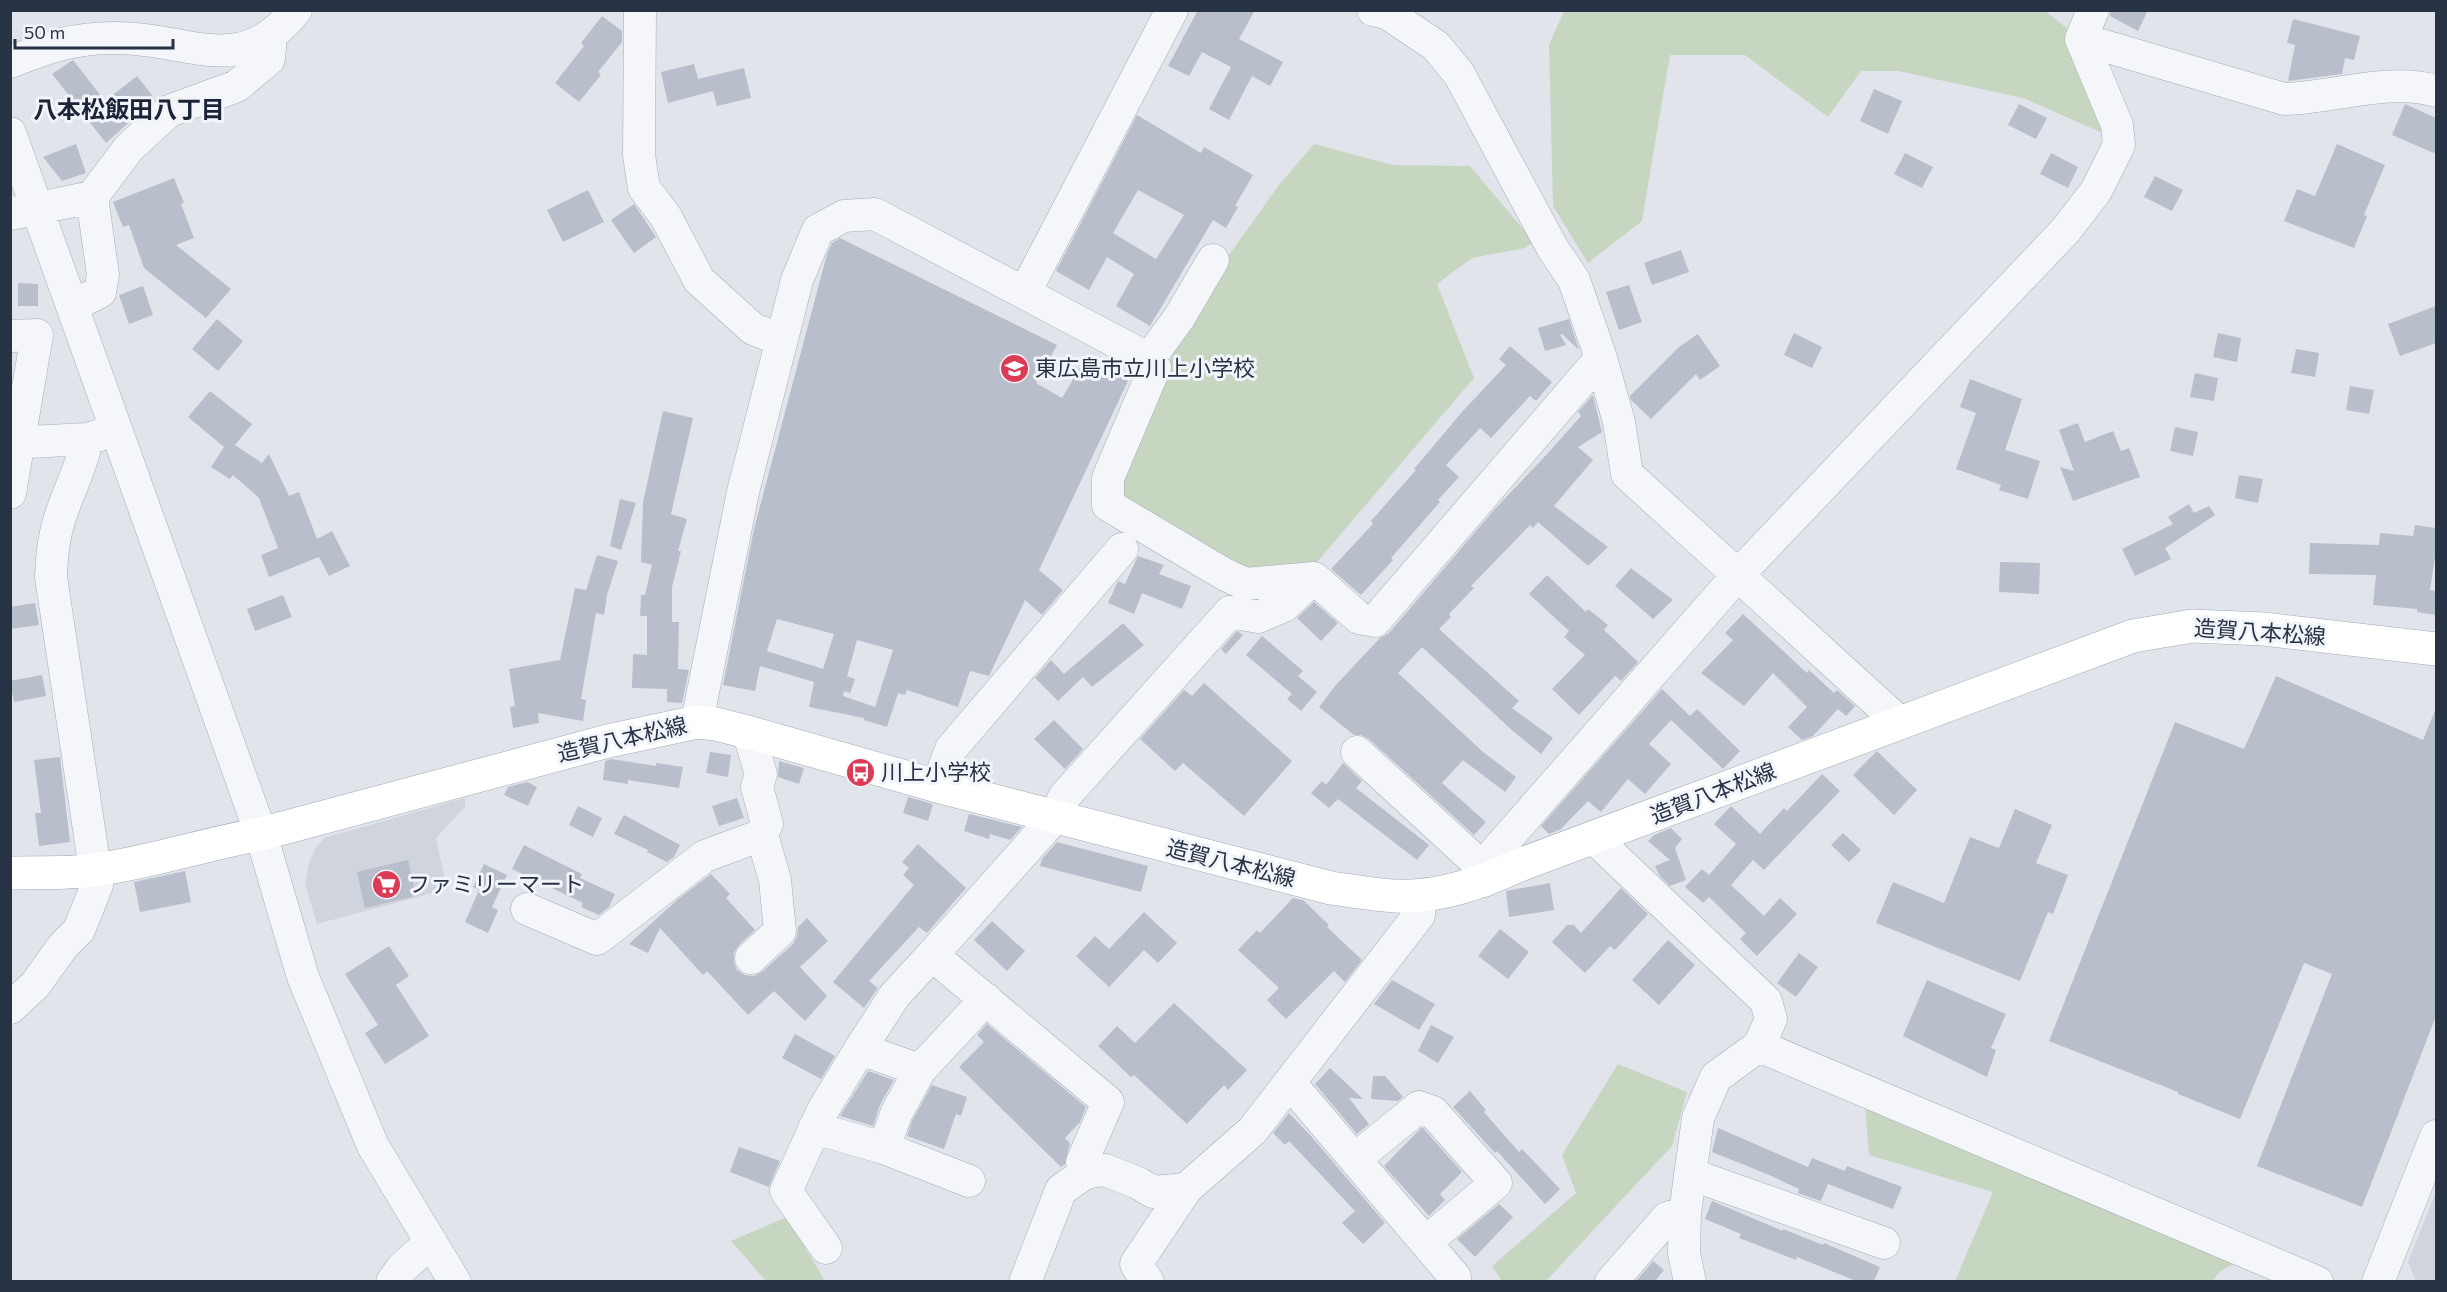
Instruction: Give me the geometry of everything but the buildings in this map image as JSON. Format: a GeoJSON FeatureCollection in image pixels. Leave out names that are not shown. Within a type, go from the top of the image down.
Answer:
{"type":"FeatureCollection","features":[{"type":"Feature","properties":{"kind":"main road","name":"造賀八本松線"},"geometry":{"type":"LineString","coordinates":[[10,873],[92,870],[152,860],[218,842],[261,834],[608,741],[697,722],[716,724],[751,733],[937,786],[1331,888],[1395,896],[1419,896],[1483,874],[1522,864],[1594,838],[2133,636],[2192,626],[2264,629],[2436,649]]}},
{"type":"Feature","properties":{"kind":"street"},"geometry":{"type":"LineString","coordinates":[[10,62],[62,42],[95,38],[139,38],[200,50],[229,51],[258,43],[282,28],[296,10]]}},
{"type":"Feature","properties":{"kind":"street"},"geometry":{"type":"LineString","coordinates":[[640,10],[639,155],[644,189],[666,217],[699,280],[753,329],[780,339]]}},
{"type":"Feature","properties":{"kind":"street"},"geometry":{"type":"LineString","coordinates":[[1025,292],[1172,10]]}},
{"type":"Feature","properties":{"kind":"street"},"geometry":{"type":"LineString","coordinates":[[1357,752],[1483,874],[1737,576],[2066,230],[2096,191],[2119,145],[2117,125],[2081,39],[2093,10]]}},
{"type":"Feature","properties":{"kind":"street"},"geometry":{"type":"LineString","coordinates":[[1382,11],[1436,46],[1459,74],[1553,249],[1574,280],[1601,358],[1619,422],[1627,474],[1899,722]]}},
{"type":"Feature","properties":{"kind":"street"},"geometry":{"type":"LineString","coordinates":[[24,212],[92,197],[129,148],[169,111],[237,86],[269,59],[271,35]]}},
{"type":"Feature","properties":{"kind":"street"},"geometry":{"type":"LineString","coordinates":[[2081,39],[2284,99],[2311,99],[2366,89],[2424,87],[2436,91]]}},
{"type":"Feature","properties":{"kind":"street"},"geometry":{"type":"LineString","coordinates":[[10,133],[24,212],[72,306],[261,834],[303,977],[373,1146],[455,1281]]}},
{"type":"Feature","properties":{"kind":"street"},"geometry":{"type":"LineString","coordinates":[[72,306],[100,292],[103,275],[92,197]]}},
{"type":"Feature","properties":{"kind":"street"},"geometry":{"type":"LineString","coordinates":[[697,722],[743,492],[780,339],[797,280],[818,231],[844,216],[875,214],[1149,359],[1155,367],[1108,478],[1108,505],[1224,574],[1245,584],[1314,578],[1359,618],[1375,621],[1601,358]]}},
{"type":"Feature","properties":{"kind":"street"},"geometry":{"type":"LineString","coordinates":[[1149,359],[1179,318],[1213,261]]}},
{"type":"Feature","properties":{"kind":"street"},"geometry":{"type":"LineString","coordinates":[[10,336],[37,334],[15,443],[10,493]]}},
{"type":"Feature","properties":{"kind":"street"},"geometry":{"type":"LineString","coordinates":[[15,443],[87,439],[116,430]]}},
{"type":"Feature","properties":{"kind":"street"},"geometry":{"type":"LineString","coordinates":[[10,1008],[35,985],[63,946],[79,930],[97,885],[92,870],[93,856],[51,577],[52,544],[63,509],[85,455],[87,439]]}},
{"type":"Feature","properties":{"kind":"street"},"geometry":{"type":"LineString","coordinates":[[937,786],[951,749],[1122,549]]}},
{"type":"Feature","properties":{"kind":"street"},"geometry":{"type":"LineString","coordinates":[[826,1248],[786,1191],[814,1128],[895,994],[1055,817],[1064,797],[1230,612],[1258,617],[1284,606],[1314,578]]}},
{"type":"Feature","properties":{"kind":"street"},"geometry":{"type":"LineString","coordinates":[[751,733],[751,741],[761,774],[757,787],[766,824],[762,835],[775,880],[780,931],[751,958]]}},
{"type":"Feature","properties":{"kind":"street"},"geometry":{"type":"LineString","coordinates":[[528,909],[597,939],[705,856],[762,835]]}},
{"type":"Feature","properties":{"kind":"street"},"geometry":{"type":"LineString","coordinates":[[1594,838],[1766,1001],[1771,1019],[1759,1046],[1716,1077],[1698,1118],[1685,1213],[1684,1253],[1690,1281]]}},
{"type":"Feature","properties":{"kind":"street"},"geometry":{"type":"LineString","coordinates":[[1148,1281],[1136,1264],[1186,1189],[1252,1131],[1419,915],[1419,896]]}},
{"type":"Feature","properties":{"kind":"street"},"geometry":{"type":"LineString","coordinates":[[932,955],[1108,1102],[1082,1162],[1085,1173]]}},
{"type":"Feature","properties":{"kind":"street"},"geometry":{"type":"LineString","coordinates":[[884,1148],[896,1114],[921,1070],[986,999]]}},
{"type":"Feature","properties":{"kind":"street"},"geometry":{"type":"LineString","coordinates":[[1759,1046],[2317,1281]]}},
{"type":"Feature","properties":{"kind":"street"},"geometry":{"type":"LineString","coordinates":[[860,1049],[921,1070]]}},
{"type":"Feature","properties":{"kind":"street"},"geometry":{"type":"LineString","coordinates":[[1290,1083],[1455,1277]]}},
{"type":"Feature","properties":{"kind":"street"},"geometry":{"type":"LineString","coordinates":[[1355,1159],[1419,1107],[1433,1112],[1496,1183],[1426,1242]]}},
{"type":"Feature","properties":{"kind":"street"},"geometry":{"type":"LineString","coordinates":[[814,1128],[884,1148],[969,1182]]}},
{"type":"Feature","properties":{"kind":"street"},"geometry":{"type":"LineString","coordinates":[[2378,1281],[2436,1136]]}},
{"type":"Feature","properties":{"kind":"street"},"geometry":{"type":"LineString","coordinates":[[1025,1281],[1060,1190],[1085,1173],[1105,1170],[1138,1183],[1153,1192],[1186,1189]]}},
{"type":"Feature","properties":{"kind":"street"},"geometry":{"type":"LineString","coordinates":[[1690,1174],[1884,1243]]}},
{"type":"Feature","properties":{"kind":"street"},"geometry":{"type":"LineString","coordinates":[[1611,1281],[1667,1218],[1685,1213]]}},
{"type":"Feature","properties":{"kind":"street"},"geometry":{"type":"LineString","coordinates":[[392,1281],[401,1269],[431,1242]]}},
{"type":"Feature","properties":{"kind":"shaded area"},"geometry":{"type":"Polygon","coordinates":[[[465,798],[465,807],[436,838],[447,889],[317,924],[305,884],[309,863],[315,849],[324,838],[465,798]]]}},
{"type":"Feature","properties":{"kind":"shaded area"},"geometry":{"type":"Polygon","coordinates":[[[2436,1192],[2436,1281],[2416,1281],[2408,1262],[2436,1192]]]}},
{"type":"Feature","properties":{"kind":"green space"},"geometry":{"type":"Polygon","coordinates":[[[1564,11],[2045,11],[2081,39],[2114,138],[2023,98],[1898,71],[1861,71],[1828,117],[1745,55],[1670,55],[1642,221],[1588,263],[1553,206],[1549,45],[1564,11]]]}},
{"type":"Feature","properties":{"kind":"green space"},"geometry":{"type":"Polygon","coordinates":[[[1314,144],[1393,165],[1470,166],[1534,242],[1525,248],[1472,258],[1437,284],[1474,378],[1317,562],[1240,577],[1108,487],[1149,399],[1215,275],[1278,186],[1314,144]]]}},
{"type":"Feature","properties":{"kind":"green space"},"geometry":{"type":"Polygon","coordinates":[[[1618,1064],[1687,1092],[1672,1146],[1546,1281],[1502,1281],[1492,1266],[1576,1193],[1562,1155],[1618,1064]]]}},
{"type":"Feature","properties":{"kind":"green space"},"geometry":{"type":"Polygon","coordinates":[[[1865,1105],[2237,1262],[2219,1272],[2213,1281],[1955,1281],[1993,1192],[1869,1155],[1865,1105]]]}},
{"type":"Feature","properties":{"kind":"green space"},"geometry":{"type":"Polygon","coordinates":[[[787,1217],[825,1281],[766,1281],[731,1241],[787,1217]]]}},
{"type":"Feature","properties":{"kind":"place","name":"東広島市立川上小学校"},"geometry":{"type":"Point","coordinates":[1014,368]}},
{"type":"Feature","properties":{"kind":"place","name":"川上小学校"},"geometry":{"type":"Point","coordinates":[860,772]}},
{"type":"Feature","properties":{"kind":"place","name":"ファミリーマート"},"geometry":{"type":"Point","coordinates":[387,884]}},
{"type":"Feature","properties":{"kind":"district","name":"八本松飯田八丁目"},"geometry":{"type":"Point","coordinates":[129,110]}}]}
